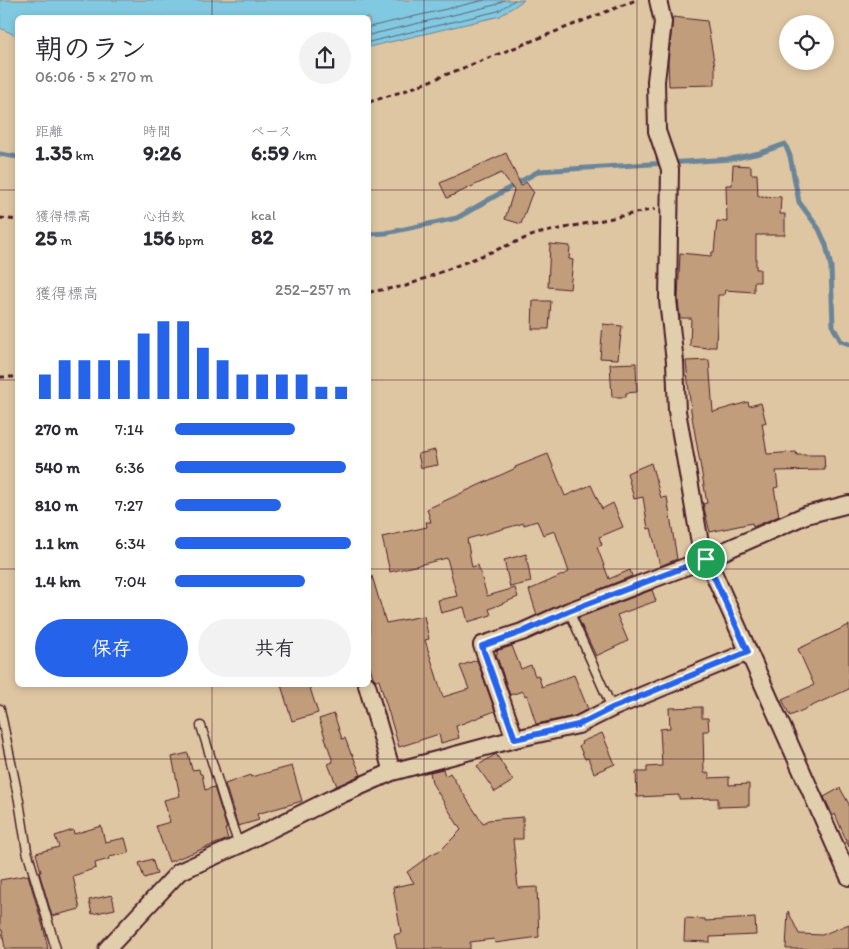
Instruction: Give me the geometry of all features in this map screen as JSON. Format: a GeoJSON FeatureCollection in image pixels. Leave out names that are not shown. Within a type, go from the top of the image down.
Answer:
{"type":"FeatureCollection","features":[{"type":"Feature","properties":{"kind":"street"},"geometry":{"type":"LineString","coordinates":[[658,0],[663,22],[655,100],[657,131],[670,169],[668,300],[675,362],[677,411],[700,543],[849,877]]}},
{"type":"Feature","properties":{"kind":"street"},"geometry":{"type":"LineString","coordinates":[[515,739],[482,646],[706,559],[806,515],[849,504]]}},
{"type":"Feature","properties":{"kind":"street"},"geometry":{"type":"LineString","coordinates":[[107,949],[179,872],[239,845],[331,799],[392,772],[515,739],[578,725],[612,708],[748,652]]}},
{"type":"Feature","properties":{"kind":"street"},"geometry":{"type":"LineString","coordinates":[[368,687],[392,772]]}},
{"type":"Feature","properties":{"kind":"lane"},"geometry":{"type":"LineString","coordinates":[[569,611],[612,708]]}},
{"type":"Feature","properties":{"kind":"lane"},"geometry":{"type":"LineString","coordinates":[[0,709],[27,851],[56,949]]}},
{"type":"Feature","properties":{"kind":"lane"},"geometry":{"type":"LineString","coordinates":[[201,726],[239,845]]}},
{"type":"Feature","properties":{"kind":"path"},"geometry":{"type":"LineString","coordinates":[[371,101],[407,90],[636,0]]}},
{"type":"Feature","properties":{"kind":"path"},"geometry":{"type":"LineString","coordinates":[[371,292],[406,286],[536,234],[654,209],[668,210]]}},
{"type":"Feature","properties":{"kind":"path"},"geometry":{"type":"LineString","coordinates":[[0,218],[15,220]]}},
{"type":"Feature","properties":{"kind":"path"},"geometry":{"type":"LineString","coordinates":[[0,377],[15,377]]}},
{"type":"Feature","properties":{"kind":"water"},"geometry":{"type":"Polygon","coordinates":[[[0,0],[524,0],[500,16],[371,47],[371,15],[15,15],[15,35],[0,28],[0,0]]]}},
{"type":"Feature","properties":{"kind":"building"},"geometry":{"type":"Polygon","coordinates":[[[673,17],[707,21],[715,67],[715,85],[669,86],[668,62],[673,17]]]}},
{"type":"Feature","properties":{"kind":"building"},"geometry":{"type":"Polygon","coordinates":[[[506,153],[521,186],[526,182],[534,193],[531,196],[521,224],[505,219],[514,190],[501,173],[447,198],[440,183],[506,153]]]}},
{"type":"Feature","properties":{"kind":"building"},"geometry":{"type":"Polygon","coordinates":[[[733,165],[751,166],[751,174],[757,174],[758,196],[781,197],[780,214],[785,214],[785,235],[756,235],[756,269],[760,269],[760,282],[754,282],[754,292],[725,290],[724,295],[718,295],[716,347],[690,346],[691,318],[680,318],[678,300],[680,253],[711,256],[712,252],[714,252],[717,221],[727,222],[726,185],[732,185],[733,165]]]}},
{"type":"Feature","properties":{"kind":"building"},"geometry":{"type":"Polygon","coordinates":[[[550,244],[570,246],[569,259],[573,260],[570,289],[548,287],[550,244]]]}},
{"type":"Feature","properties":{"kind":"building"},"geometry":{"type":"Polygon","coordinates":[[[533,301],[551,301],[549,329],[532,329],[533,301]]]}},
{"type":"Feature","properties":{"kind":"building"},"geometry":{"type":"Polygon","coordinates":[[[603,324],[622,326],[618,359],[600,358],[603,324]]]}},
{"type":"Feature","properties":{"kind":"building"},"geometry":{"type":"Polygon","coordinates":[[[709,360],[713,412],[748,402],[749,406],[761,403],[766,423],[762,423],[767,454],[796,452],[797,455],[824,455],[825,470],[776,471],[778,487],[774,488],[779,516],[753,527],[752,523],[710,532],[703,504],[707,503],[691,411],[686,361],[709,360]]]}},
{"type":"Feature","properties":{"kind":"building"},"geometry":{"type":"Polygon","coordinates":[[[636,363],[637,392],[626,393],[626,397],[612,397],[610,364],[636,363]]]}},
{"type":"Feature","properties":{"kind":"building"},"geometry":{"type":"Polygon","coordinates":[[[435,450],[438,465],[421,468],[418,454],[435,450]]]}},
{"type":"Feature","properties":{"kind":"building"},"geometry":{"type":"Polygon","coordinates":[[[548,454],[565,496],[591,485],[602,509],[613,503],[623,527],[599,537],[602,545],[597,547],[609,579],[630,570],[632,576],[537,615],[529,590],[569,572],[555,531],[543,535],[537,521],[467,539],[472,567],[478,565],[487,596],[515,588],[518,597],[489,609],[491,615],[468,622],[464,607],[441,613],[438,600],[457,596],[447,558],[390,572],[382,537],[427,527],[426,522],[431,522],[427,509],[515,467],[548,454]]]}},
{"type":"Feature","properties":{"kind":"building"},"geometry":{"type":"Polygon","coordinates":[[[651,463],[661,498],[667,497],[677,559],[660,566],[651,528],[648,529],[643,497],[634,499],[627,473],[651,463]]]}},
{"type":"Feature","properties":{"kind":"building"},"geometry":{"type":"Polygon","coordinates":[[[526,554],[531,582],[510,587],[504,560],[526,554]]]}},
{"type":"Feature","properties":{"kind":"building"},"geometry":{"type":"Polygon","coordinates":[[[371,576],[386,623],[424,616],[429,639],[425,640],[443,697],[469,689],[460,666],[477,660],[495,711],[456,726],[459,738],[441,743],[439,734],[399,747],[379,680],[373,677],[371,670],[371,576]]]}},
{"type":"Feature","properties":{"kind":"building"},"geometry":{"type":"Polygon","coordinates":[[[652,590],[656,601],[617,615],[628,641],[596,656],[578,618],[652,590]]]}},
{"type":"Feature","properties":{"kind":"building"},"geometry":{"type":"Polygon","coordinates":[[[849,625],[849,689],[790,716],[782,699],[814,685],[798,649],[849,625]]]}},
{"type":"Feature","properties":{"kind":"building"},"geometry":{"type":"Polygon","coordinates":[[[512,646],[521,669],[531,665],[535,676],[538,675],[542,687],[574,675],[588,709],[575,716],[536,724],[527,695],[525,696],[523,691],[510,695],[496,654],[498,653],[496,651],[512,646]]]}},
{"type":"Feature","properties":{"kind":"building"},"geometry":{"type":"Polygon","coordinates":[[[282,687],[310,687],[318,713],[292,721],[282,687]]]}},
{"type":"Feature","properties":{"kind":"building"},"geometry":{"type":"Polygon","coordinates":[[[702,707],[702,718],[708,718],[709,731],[703,731],[704,773],[709,773],[709,778],[729,777],[729,785],[749,784],[749,806],[718,807],[718,798],[679,799],[679,795],[637,797],[636,772],[647,772],[647,767],[662,766],[660,729],[670,728],[669,708],[702,707]]]}},
{"type":"Feature","properties":{"kind":"building"},"geometry":{"type":"Polygon","coordinates":[[[334,714],[342,739],[345,738],[361,775],[337,786],[328,764],[333,762],[319,719],[334,714]]]}},
{"type":"Feature","properties":{"kind":"building"},"geometry":{"type":"Polygon","coordinates":[[[602,733],[615,764],[594,773],[588,758],[585,759],[579,746],[582,744],[581,742],[602,733]]]}},
{"type":"Feature","properties":{"kind":"building"},"geometry":{"type":"Polygon","coordinates":[[[188,753],[192,770],[199,769],[200,774],[202,774],[205,790],[214,787],[227,829],[225,829],[228,839],[169,862],[156,826],[170,822],[164,800],[180,796],[172,757],[188,753]]]}},
{"type":"Feature","properties":{"kind":"building"},"geometry":{"type":"Polygon","coordinates":[[[496,754],[513,781],[495,792],[477,766],[496,754]]]}},
{"type":"Feature","properties":{"kind":"building"},"geometry":{"type":"Polygon","coordinates":[[[292,766],[302,801],[257,814],[259,820],[238,826],[225,784],[250,775],[251,777],[292,766]]]}},
{"type":"Feature","properties":{"kind":"building"},"geometry":{"type":"Polygon","coordinates":[[[443,769],[445,776],[450,773],[483,824],[488,820],[523,817],[523,839],[513,839],[518,888],[537,887],[539,937],[495,943],[494,939],[470,942],[470,949],[397,949],[394,935],[401,933],[393,887],[414,883],[407,872],[432,854],[441,850],[461,830],[432,783],[430,772],[443,769]]]}},
{"type":"Feature","properties":{"kind":"building"},"geometry":{"type":"Polygon","coordinates":[[[840,788],[849,804],[849,847],[835,814],[833,816],[824,797],[840,788]]]}},
{"type":"Feature","properties":{"kind":"building"},"geometry":{"type":"Polygon","coordinates":[[[101,826],[105,842],[125,838],[129,853],[109,857],[109,859],[95,863],[96,868],[73,876],[80,909],[52,916],[39,872],[41,872],[36,853],[59,847],[55,836],[73,830],[74,834],[101,826]]]}},
{"type":"Feature","properties":{"kind":"building"},"geometry":{"type":"Polygon","coordinates":[[[152,859],[157,874],[144,878],[139,863],[152,859]]]}},
{"type":"Feature","properties":{"kind":"building"},"geometry":{"type":"Polygon","coordinates":[[[28,875],[48,949],[5,949],[2,930],[0,930],[0,880],[28,875]]]}},
{"type":"Feature","properties":{"kind":"building"},"geometry":{"type":"Polygon","coordinates":[[[112,895],[115,909],[92,914],[89,900],[112,895]]]}},
{"type":"Feature","properties":{"kind":"building"},"geometry":{"type":"Polygon","coordinates":[[[788,911],[799,934],[822,935],[849,924],[849,949],[786,949],[788,911]]]}},
{"type":"Feature","properties":{"kind":"building"},"geometry":{"type":"Polygon","coordinates":[[[685,918],[705,919],[705,921],[755,918],[756,935],[710,937],[710,942],[684,941],[685,918]]]}},
{"type":"Feature","properties":{"kind":"waterway"},"geometry":{"type":"LineString","coordinates":[[371,234],[386,233],[457,218],[539,171],[731,159],[760,153],[785,144],[790,156],[799,202],[819,229],[826,245],[831,267],[833,327],[841,341],[849,344]]}},
{"type":"Feature","properties":{"kind":"waterway"},"geometry":{"type":"LineString","coordinates":[[0,154],[15,156]]}},
{"type":"Feature","properties":{"kind":"route"},"geometry":{"type":"LineString","coordinates":[[706,559],[748,652],[612,708],[578,725],[515,739],[482,646],[706,559]]}}]}
